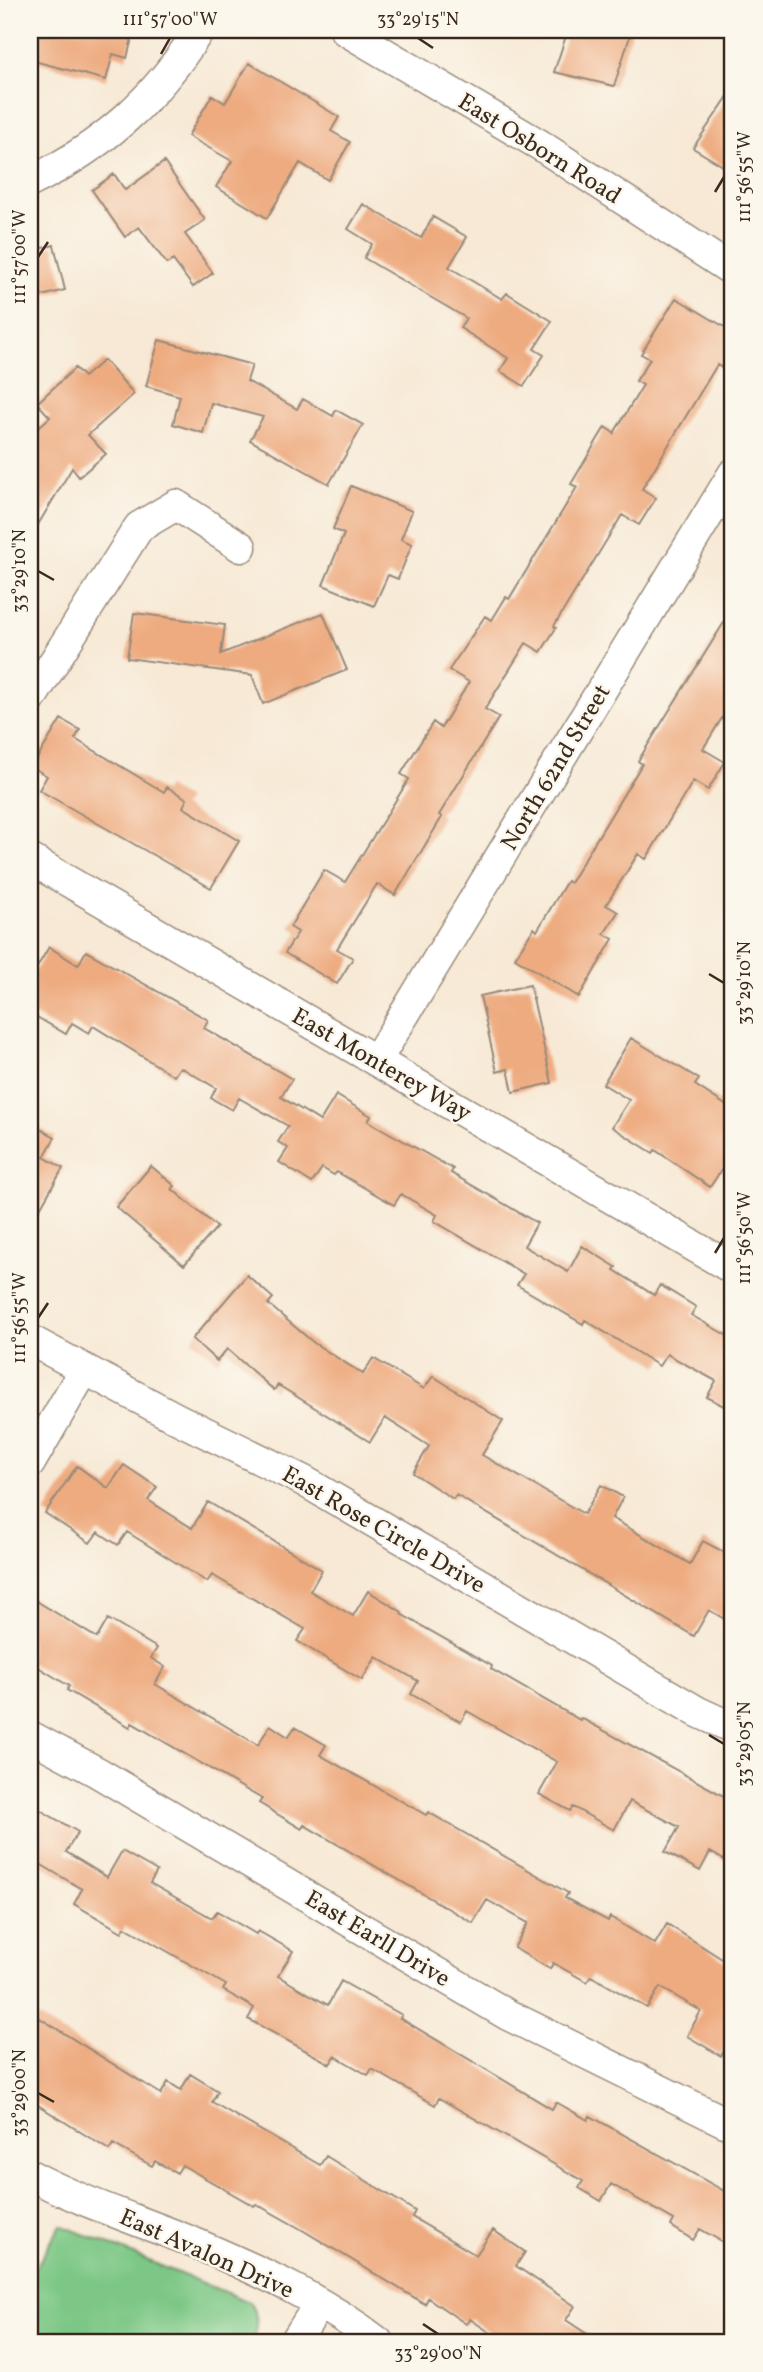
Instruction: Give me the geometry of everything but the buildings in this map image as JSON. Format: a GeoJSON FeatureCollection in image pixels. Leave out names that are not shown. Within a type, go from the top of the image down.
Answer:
{"type":"FeatureCollection","features":[{"type":"Feature","properties":{"kind":"street"},"geometry":{"type":"LineString","coordinates":[[30,182],[106,137],[148,97],[183,55],[199,30]]}},
{"type":"Feature","properties":{"kind":"street","name":"East Osborn Road"},"geometry":{"type":"LineString","coordinates":[[345,30],[540,145],[733,271]]}},
{"type":"Feature","properties":{"kind":"street","name":"North 62nd Street"},"geometry":{"type":"LineString","coordinates":[[376,1061],[733,474]]}},
{"type":"Feature","properties":{"kind":"street"},"geometry":{"type":"LineString","coordinates":[[30,700],[139,527],[176,505],[241,547]]}},
{"type":"Feature","properties":{"kind":"street","name":"East Monterey Way"},"geometry":{"type":"LineString","coordinates":[[30,859],[733,1269]]}},
{"type":"Feature","properties":{"kind":"street","name":"East Rose Circle Drive"},"geometry":{"type":"LineString","coordinates":[[30,1340],[304,1481],[698,1712],[733,1728]]}},
{"type":"Feature","properties":{"kind":"street"},"geometry":{"type":"LineString","coordinates":[[30,1463],[85,1370]]}},
{"type":"Feature","properties":{"kind":"street","name":"East Earll Drive"},"geometry":{"type":"LineString","coordinates":[[30,1736],[97,1772],[508,2015],[733,2126]]}},
{"type":"Feature","properties":{"kind":"street","name":"East Avalon Drive"},"geometry":{"type":"LineString","coordinates":[[30,2175],[68,2195],[198,2244],[319,2304],[378,2342]]}},
{"type":"Feature","properties":{"kind":"street"},"geometry":{"type":"LineString","coordinates":[[295,2342],[319,2304]]}},
{"type":"Feature","properties":{"kind":"green space"},"geometry":{"type":"Polygon","coordinates":[[[61,2225],[249,2302],[257,2322],[252,2342],[30,2342],[30,2277],[61,2225]]]}}]}
